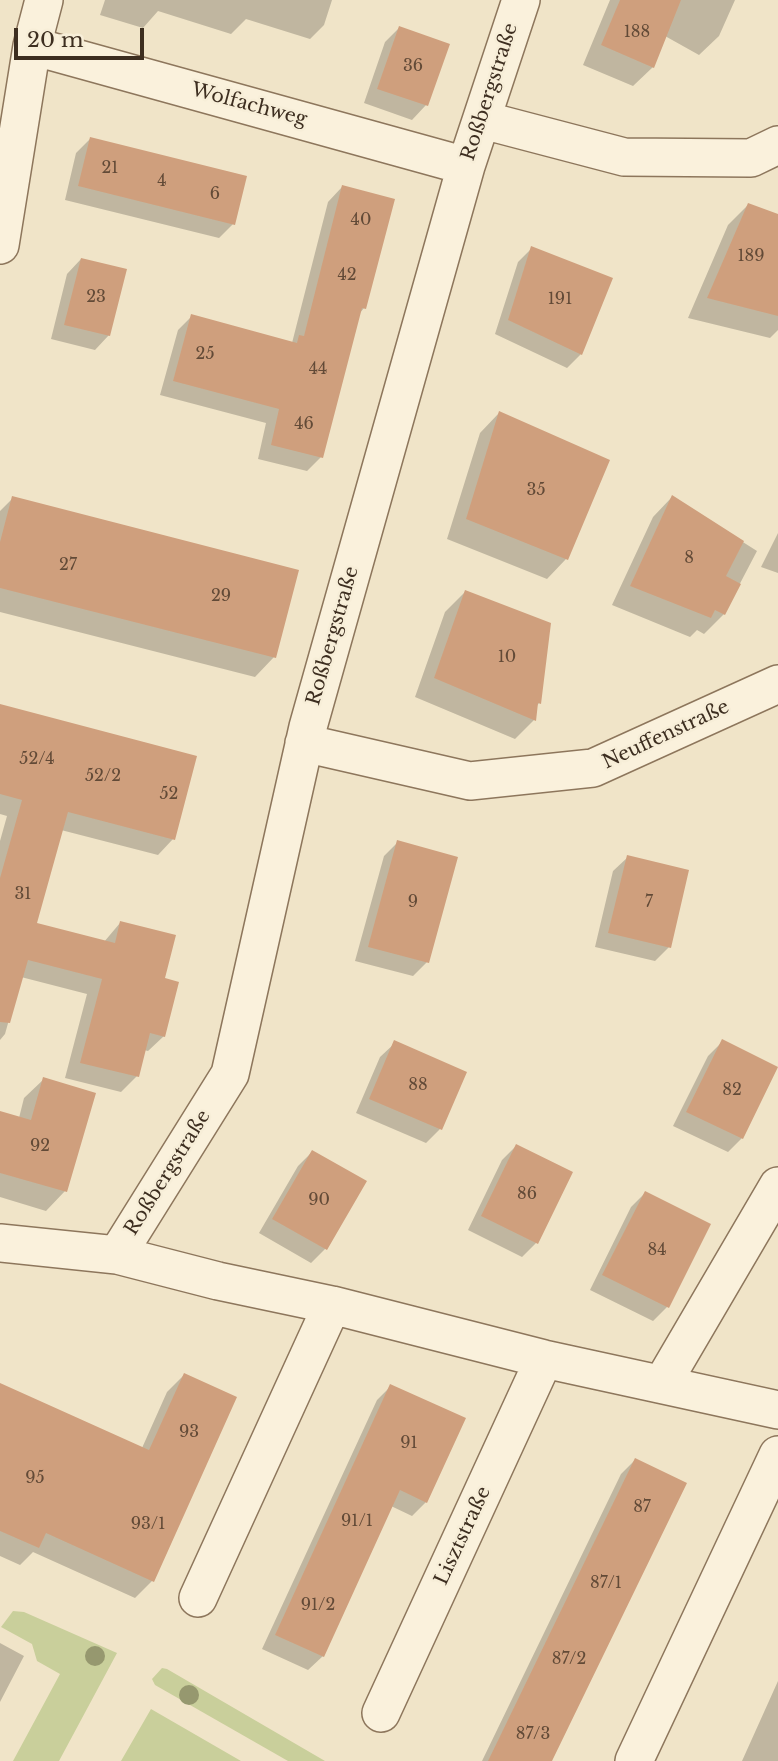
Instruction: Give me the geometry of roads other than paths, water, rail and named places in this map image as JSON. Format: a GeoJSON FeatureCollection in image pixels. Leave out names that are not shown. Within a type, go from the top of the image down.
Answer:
{"type":"FeatureCollection","features":[{"type":"Feature","properties":{"kind":"street"},"geometry":{"type":"LineString","coordinates":[[0,245],[32,46],[44,0]]}},
{"type":"Feature","properties":{"kind":"street","name":"Roßbergstraße"},"geometry":{"type":"LineString","coordinates":[[117,1255],[230,1074],[304,743],[466,166],[521,0]]}},
{"type":"Feature","properties":{"kind":"street","name":"Wolfachweg"},"geometry":{"type":"LineString","coordinates":[[32,46],[466,166]]}},
{"type":"Feature","properties":{"kind":"street"},"geometry":{"type":"LineString","coordinates":[[482,120],[624,157],[751,158],[778,145]]}},
{"type":"Feature","properties":{"kind":"street","name":"Neuffenstraße"},"geometry":{"type":"LineString","coordinates":[[304,743],[470,781],[593,768],[778,684]]}},
{"type":"Feature","properties":{"kind":"street"},"geometry":{"type":"LineString","coordinates":[[662,1384],[778,1186]]}},
{"type":"Feature","properties":{"kind":"street"},"geometry":{"type":"LineString","coordinates":[[0,1243],[117,1255],[218,1281],[332,1305],[544,1359],[778,1410]]}},
{"type":"Feature","properties":{"kind":"street"},"geometry":{"type":"LineString","coordinates":[[198,1598],[332,1305]]}},
{"type":"Feature","properties":{"kind":"street","name":"Lisztstraße"},"geometry":{"type":"LineString","coordinates":[[381,1713],[544,1359]]}},
{"type":"Feature","properties":{"kind":"street"},"geometry":{"type":"LineString","coordinates":[[634,1761],[778,1455]]}}]}
